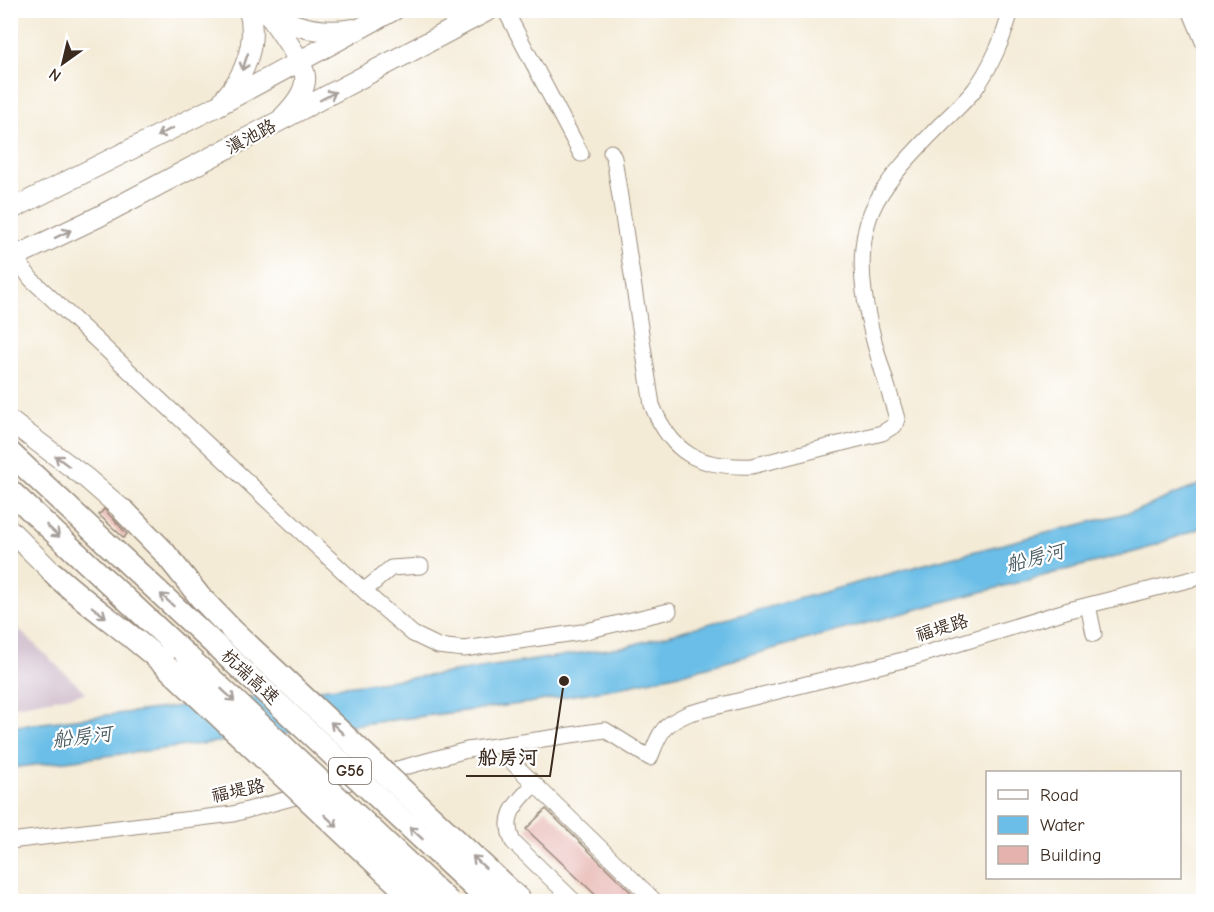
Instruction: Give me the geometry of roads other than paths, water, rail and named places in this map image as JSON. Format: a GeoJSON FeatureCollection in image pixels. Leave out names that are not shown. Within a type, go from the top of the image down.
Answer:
{"type":"FeatureCollection","features":[{"type":"Feature","properties":{"kind":"highway","name":"杭瑞高速"},"geometry":{"type":"LineString","coordinates":[[10,453],[490,902]]}},
{"type":"Feature","properties":{"kind":"highway","name":"杭瑞高速"},"geometry":{"type":"LineString","coordinates":[[10,491],[449,902]]}},
{"type":"Feature","properties":{"kind":"highway"},"geometry":{"type":"LineString","coordinates":[[123,511],[164,552],[200,597],[231,629],[522,902]]}},
{"type":"Feature","properties":{"kind":"highway"},"geometry":{"type":"LineString","coordinates":[[54,574],[166,666],[417,902]]}},
{"type":"Feature","properties":{"kind":"main road"},"geometry":{"type":"LineString","coordinates":[[217,106],[239,79],[248,58],[252,33],[249,10]]}},
{"type":"Feature","properties":{"kind":"main road"},"geometry":{"type":"LineString","coordinates":[[266,10],[296,26],[319,31],[344,31],[367,25]]}},
{"type":"Feature","properties":{"kind":"main road"},"geometry":{"type":"LineString","coordinates":[[266,10],[299,61],[305,76],[298,100],[277,123]]}},
{"type":"Feature","properties":{"kind":"main road"},"geometry":{"type":"LineString","coordinates":[[10,210],[217,106],[394,10]]}},
{"type":"Feature","properties":{"kind":"main road","name":"滇池路"},"geometry":{"type":"LineString","coordinates":[[13,259],[98,217],[489,10]]}},
{"type":"Feature","properties":{"kind":"main road"},"geometry":{"type":"LineString","coordinates":[[10,421],[86,478],[123,511]]}},
{"type":"Feature","properties":{"kind":"main road"},"geometry":{"type":"LineString","coordinates":[[10,530],[54,574]]}},
{"type":"Feature","properties":{"kind":"street"},"geometry":{"type":"LineString","coordinates":[[505,10],[581,154]]}},
{"type":"Feature","properties":{"kind":"street"},"geometry":{"type":"LineString","coordinates":[[611,152],[614,158],[652,405],[660,426],[672,441],[690,456],[707,464],[731,467],[752,466],[882,433],[895,425],[897,419],[870,324],[863,284],[862,256],[866,229],[876,202],[898,169],[975,89],[993,56],[1011,10]]}},
{"type":"Feature","properties":{"kind":"street"},"geometry":{"type":"LineString","coordinates":[[1190,10],[1203,44]]}},
{"type":"Feature","properties":{"kind":"street"},"geometry":{"type":"LineString","coordinates":[[13,259],[31,279],[413,634],[438,646],[464,649],[582,632],[669,611]]}},
{"type":"Feature","properties":{"kind":"street"},"geometry":{"type":"LineString","coordinates":[[365,590],[391,568],[421,566]]}},
{"type":"Feature","properties":{"kind":"street","name":"福堤路"},"geometry":{"type":"LineString","coordinates":[[10,841],[233,813],[467,750],[605,730],[650,759],[658,736],[669,722],[690,713],[911,658],[1088,605],[1203,576]]}},
{"type":"Feature","properties":{"kind":"street"},"geometry":{"type":"LineString","coordinates":[[1088,605],[1094,634]]}},
{"type":"Feature","properties":{"kind":"street"},"geometry":{"type":"LineString","coordinates":[[508,745],[513,763],[656,902]]}},
{"type":"Feature","properties":{"kind":"street"},"geometry":{"type":"LineString","coordinates":[[534,784],[508,817],[508,831],[513,842],[575,902]]}},
{"type":"Feature","properties":{"kind":"water"},"geometry":{"type":"Polygon","coordinates":[[[1203,483],[1203,527],[1142,550],[689,672],[616,688],[528,703],[11,768],[10,727],[434,675],[628,646],[936,561],[1138,510],[1203,483]]]}},
{"type":"Feature","properties":{"kind":"place","name":"船房河"},"geometry":{"type":"Point","coordinates":[564,681]}}]}
